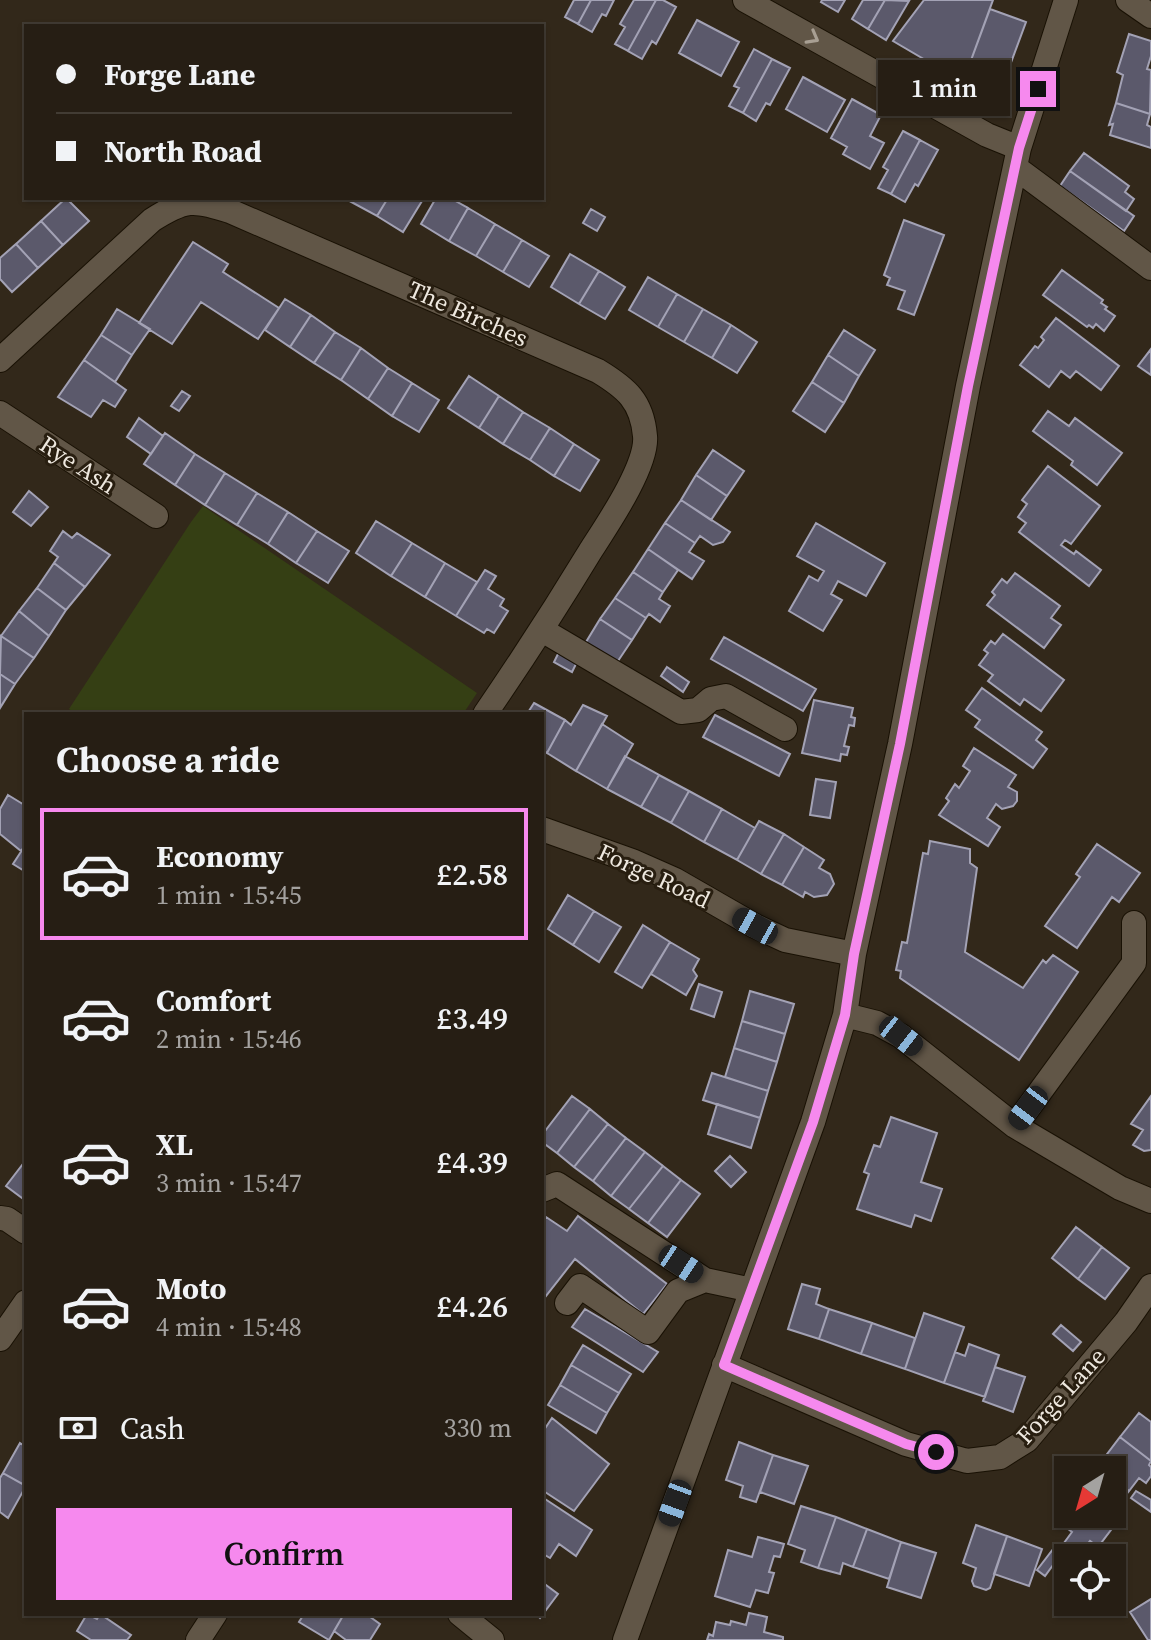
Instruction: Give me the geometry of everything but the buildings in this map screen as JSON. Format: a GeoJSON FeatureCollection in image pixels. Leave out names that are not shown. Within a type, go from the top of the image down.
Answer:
{"type":"FeatureCollection","features":[{"type":"Feature","properties":{"kind":"street"},"geometry":{"type":"LineString","coordinates":[[745,0],[987,135],[1151,268]]}},
{"type":"Feature","properties":{"kind":"street"},"geometry":{"type":"LineString","coordinates":[[625,1640],[813,1122],[845,1015],[854,954],[900,744],[968,386],[1018,158],[1066,0]]}},
{"type":"Feature","properties":{"kind":"street"},"geometry":{"type":"LineString","coordinates":[[1128,0],[1151,16]]}},
{"type":"Feature","properties":{"kind":"street","name":"The Birches"},"geometry":{"type":"LineString","coordinates":[[0,360],[152,220],[185,203],[204,200],[569,358],[623,386],[640,409],[646,439],[638,469],[542,630],[486,712]]}},
{"type":"Feature","properties":{"kind":"street","name":"Rye Ash"},"geometry":{"type":"LineString","coordinates":[[0,413],[156,516]]}},
{"type":"Feature","properties":{"kind":"street"},"geometry":{"type":"LineString","coordinates":[[542,630],[681,712],[698,710],[711,699],[726,696],[785,729]]}},
{"type":"Feature","properties":{"kind":"street","name":"Forge Road"},"geometry":{"type":"LineString","coordinates":[[544,830],[675,880],[785,940],[854,954]]}},
{"type":"Feature","properties":{"kind":"street"},"geometry":{"type":"LineString","coordinates":[[1015,1126],[1134,963],[1134,923]]}},
{"type":"Feature","properties":{"kind":"street"},"geometry":{"type":"LineString","coordinates":[[845,1015],[877,1023],[901,1036],[1015,1126],[1120,1188],[1151,1201]]}},
{"type":"Feature","properties":{"kind":"street"},"geometry":{"type":"LineString","coordinates":[[544,1189],[557,1184],[705,1280],[752,1290]]}},
{"type":"Feature","properties":{"kind":"street"},"geometry":{"type":"LineString","coordinates":[[0,1218],[24,1231]]}},
{"type":"Feature","properties":{"kind":"street"},"geometry":{"type":"LineString","coordinates":[[567,1303],[580,1286],[648,1332],[678,1291],[705,1280]]}},
{"type":"Feature","properties":{"kind":"street","name":"Forge Lane"},"geometry":{"type":"LineString","coordinates":[[724,1365],[906,1444],[967,1461],[1000,1457],[1027,1440],[1126,1322],[1151,1286]]}},
{"type":"Feature","properties":{"kind":"street"},"geometry":{"type":"LineString","coordinates":[[0,1339],[24,1305]]}},
{"type":"Feature","properties":{"kind":"street"},"geometry":{"type":"LineString","coordinates":[[198,1640],[214,1616]]}},
{"type":"Feature","properties":{"kind":"street"},"geometry":{"type":"LineString","coordinates":[[462,1616],[492,1640]]}},
{"type":"Feature","properties":{"kind":"green space"},"geometry":{"type":"Polygon","coordinates":[[[203,506],[477,693],[464,712],[73,712],[69,709],[203,506]]]}},
{"type":"Feature","properties":{"kind":"route"},"geometry":{"type":"LineString","coordinates":[[936,1452],[906,1444],[724,1365],[813,1122],[845,1015],[854,954],[900,744],[968,386],[1019,148],[1038,89]]}}]}
